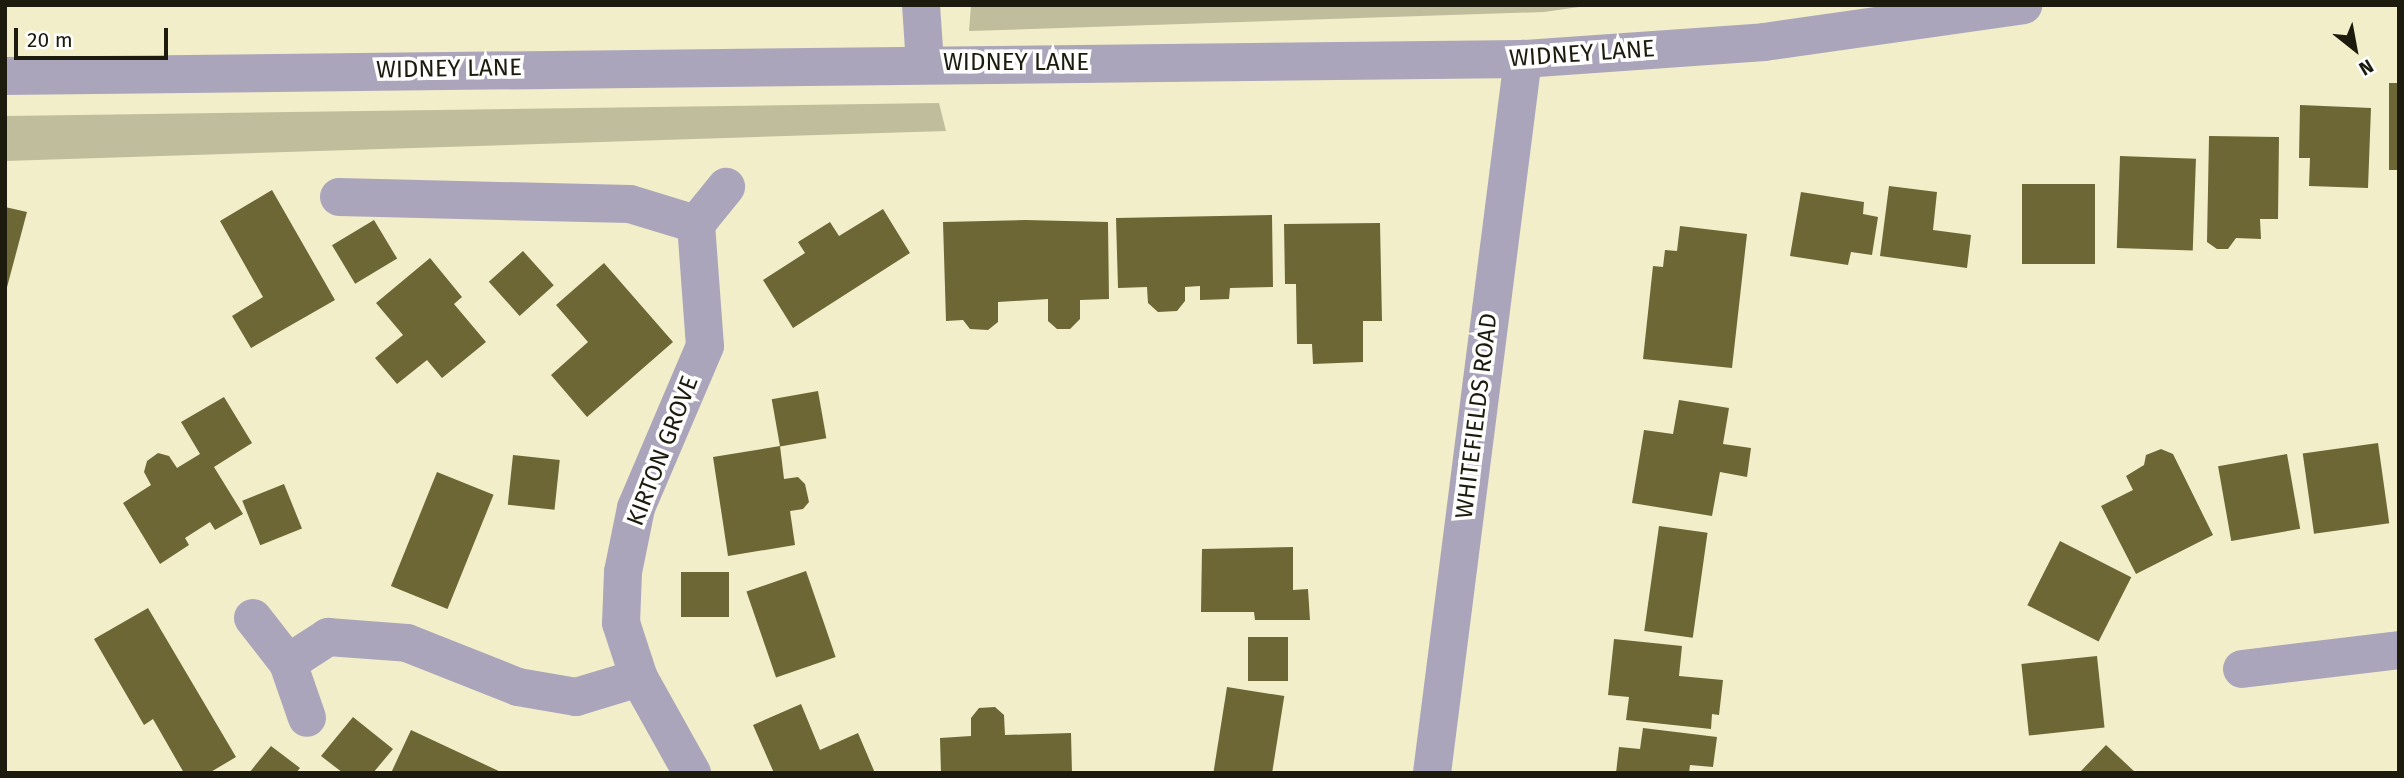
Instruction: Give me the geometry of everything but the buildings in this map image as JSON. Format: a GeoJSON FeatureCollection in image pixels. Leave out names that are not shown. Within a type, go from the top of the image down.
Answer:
{"type":"FeatureCollection","features":[{"type":"Feature","properties":{"kind":"street"},"geometry":{"type":"LineString","coordinates":[[921,5],[925,64]]}},
{"type":"Feature","properties":{"kind":"street","name":"WIDNEY LANE"},"geometry":{"type":"LineString","coordinates":[[5,76],[1523,59],[1764,42],[2023,5]]}},
{"type":"Feature","properties":{"kind":"street","name":"WHITEFIELDS ROAD"},"geometry":{"type":"LineString","coordinates":[[1432,773],[1523,59]]}},
{"type":"Feature","properties":{"kind":"street"},"geometry":{"type":"LineString","coordinates":[[339,197],[630,204],[696,223],[726,187]]}},
{"type":"Feature","properties":{"kind":"street","name":"KIRTON GROVE"},"geometry":{"type":"LineString","coordinates":[[692,773],[639,678],[621,622],[623,572],[636,508],[705,346],[696,223]]}},
{"type":"Feature","properties":{"kind":"street"},"geometry":{"type":"LineString","coordinates":[[253,618],[288,663],[307,718]]}},
{"type":"Feature","properties":{"kind":"street"},"geometry":{"type":"LineString","coordinates":[[288,663],[328,637],[407,643],[518,687],[576,697],[639,678]]}},
{"type":"Feature","properties":{"kind":"street"},"geometry":{"type":"LineString","coordinates":[[2242,669],[2399,650]]}},
{"type":"Feature","properties":{"kind":"shaded area"},"geometry":{"type":"Polygon","coordinates":[[[971,5],[1593,5],[1544,12],[969,31],[971,5]]]}},
{"type":"Feature","properties":{"kind":"shaded area"},"geometry":{"type":"Polygon","coordinates":[[[939,103],[946,131],[5,161],[5,116],[939,103]]]}}]}
